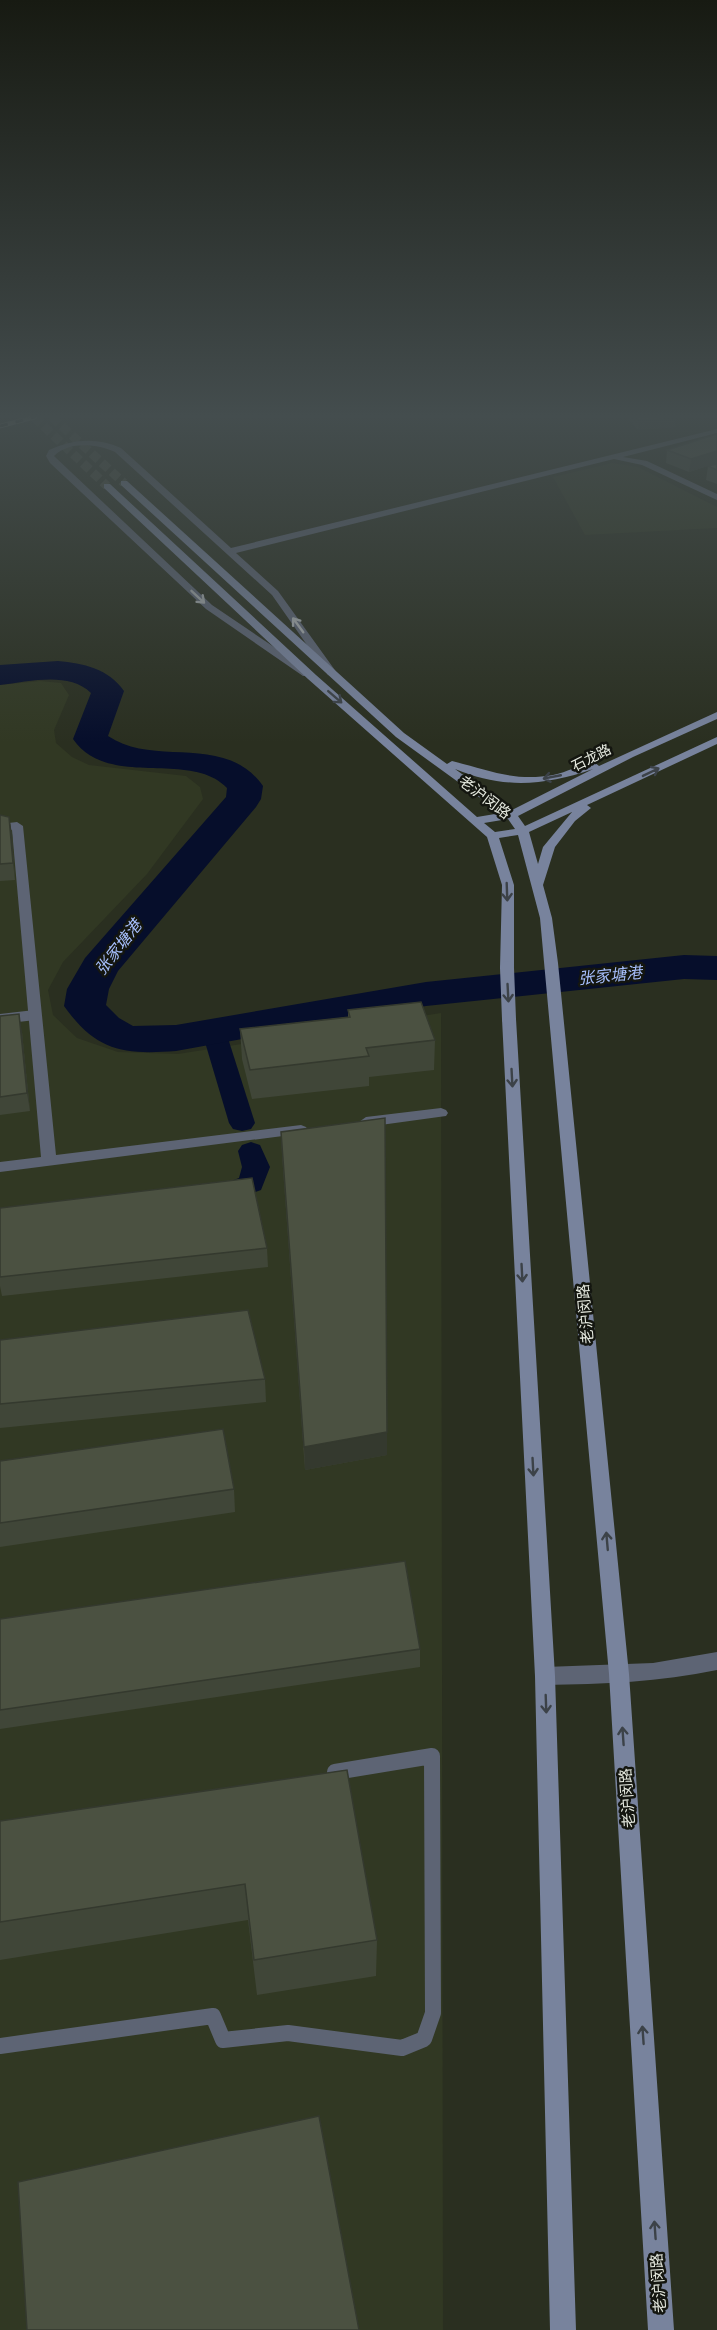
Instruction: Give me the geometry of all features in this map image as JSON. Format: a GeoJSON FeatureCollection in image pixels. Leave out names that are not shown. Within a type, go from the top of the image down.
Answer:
{"type":"FeatureCollection","features":[{"type":"Feature","properties":{"kind":"main road","name":"老沪闵路"},"geometry":{"type":"LineString","coordinates":[[150,526],[312,677],[477,820],[492,836],[508,885],[509,1019],[545,1676],[563,2330]]}},
{"type":"Feature","properties":{"kind":"main road","name":"老沪闵路"},"geometry":{"type":"LineString","coordinates":[[171,526],[400,735],[511,815],[523,831],[546,918],[620,1674],[661,2330]]}},
{"type":"Feature","properties":{"kind":"main road","name":"石龙路"},"geometry":{"type":"LineString","coordinates":[[477,820],[511,815],[628,755],[717,715]]}},
{"type":"Feature","properties":{"kind":"main road"},"geometry":{"type":"LineString","coordinates":[[400,735],[469,772],[504,779],[554,778],[628,755]]}},
{"type":"Feature","properties":{"kind":"main road"},"geometry":{"type":"LineString","coordinates":[[492,836],[523,831],[717,740]]}},
{"type":"Feature","properties":{"kind":"main road"},"geometry":{"type":"LineString","coordinates":[[537,885],[549,847],[571,819],[598,797]]}},
{"type":"Feature","properties":{"kind":"street"},"geometry":{"type":"LineString","coordinates":[[123,526],[209,607],[312,677]]}},
{"type":"Feature","properties":{"kind":"street"},"geometry":{"type":"LineString","coordinates":[[202,526],[275,593],[332,673]]}},
{"type":"Feature","properties":{"kind":"street"},"geometry":{"type":"LineString","coordinates":[[231,551],[333,526]]}},
{"type":"Feature","properties":{"kind":"street"},"geometry":{"type":"LineString","coordinates":[[0,828],[17,826],[49,1161]]}},
{"type":"Feature","properties":{"kind":"street"},"geometry":{"type":"LineString","coordinates":[[346,1125],[441,1113]]}},
{"type":"Feature","properties":{"kind":"street"},"geometry":{"type":"LineString","coordinates":[[0,1167],[311,1129]]}},
{"type":"Feature","properties":{"kind":"street"},"geometry":{"type":"LineString","coordinates":[[545,1676],[620,1674],[694,1667],[717,1661]]}},
{"type":"Feature","properties":{"kind":"lane"},"geometry":{"type":"LineString","coordinates":[[0,1019],[35,1015]]}},
{"type":"Feature","properties":{"kind":"lane"},"geometry":{"type":"LineString","coordinates":[[0,2046],[213,2016],[223,2040],[288,2033],[402,2048],[424,2039],[434,2013],[432,1756],[316,1775]]}},
{"type":"Feature","properties":{"kind":"shaded area"},"geometry":{"type":"Polygon","coordinates":[[[580,526],[717,526],[717,528],[585,535],[580,526]]]}},
{"type":"Feature","properties":{"kind":"shaded area"},"geometry":{"type":"Polygon","coordinates":[[[40,681],[61,683],[69,695],[54,730],[56,743],[72,757],[89,765],[186,776],[200,787],[203,799],[147,874],[63,962],[48,990],[53,1015],[77,1038],[118,1052],[178,1054],[441,1013],[443,2330],[0,2330],[0,685],[40,681]]]}},
{"type":"Feature","properties":{"kind":"building"},"geometry":{"type":"Polygon","coordinates":[[[0,815],[9,817],[13,863],[0,864],[0,815]]]}},
{"type":"Feature","properties":{"kind":"building"},"geometry":{"type":"Polygon","coordinates":[[[421,1002],[435,1040],[366,1048],[369,1056],[250,1070],[240,1029],[350,1017],[348,1010],[421,1002]]]}},
{"type":"Feature","properties":{"kind":"building"},"geometry":{"type":"Polygon","coordinates":[[[19,1014],[27,1093],[0,1097],[0,1016],[19,1014]]]}},
{"type":"Feature","properties":{"kind":"building"},"geometry":{"type":"Polygon","coordinates":[[[385,1118],[387,1432],[304,1447],[281,1132],[385,1118]]]}},
{"type":"Feature","properties":{"kind":"building"},"geometry":{"type":"Polygon","coordinates":[[[252,1178],[267,1248],[0,1277],[0,1208],[252,1178]]]}},
{"type":"Feature","properties":{"kind":"building"},"geometry":{"type":"Polygon","coordinates":[[[248,1310],[265,1379],[0,1404],[0,1340],[248,1310]]]}},
{"type":"Feature","properties":{"kind":"building"},"geometry":{"type":"Polygon","coordinates":[[[223,1429],[234,1489],[0,1523],[0,1461],[223,1429]]]}},
{"type":"Feature","properties":{"kind":"building"},"geometry":{"type":"Polygon","coordinates":[[[405,1561],[420,1649],[0,1710],[0,1619],[405,1561]]]}},
{"type":"Feature","properties":{"kind":"building"},"geometry":{"type":"Polygon","coordinates":[[[347,1770],[377,1940],[254,1960],[245,1884],[0,1922],[0,1821],[347,1770]]]}},
{"type":"Feature","properties":{"kind":"building"},"geometry":{"type":"Polygon","coordinates":[[[319,2116],[359,2330],[27,2330],[18,2182],[319,2116]]]}},
{"type":"Feature","properties":{"kind":"waterway","name":"张家塘港"},"geometry":{"type":"LineString","coordinates":[[0,675],[43,671],[86,675],[108,691],[90,739],[122,756],[197,762],[215,766],[231,773],[245,786],[243,799],[99,967],[88,989],[85,1006],[94,1018],[114,1033],[136,1039],[176,1038],[426,994],[684,967],[717,968]]}},
{"type":"Feature","properties":{"kind":"waterway"},"geometry":{"type":"LineString","coordinates":[[214,1032],[242,1123]]}},
{"type":"Feature","properties":{"kind":"waterway"},"geometry":{"type":"LineString","coordinates":[[223,1195],[251,1184],[256,1167],[251,1151]]}}]}
